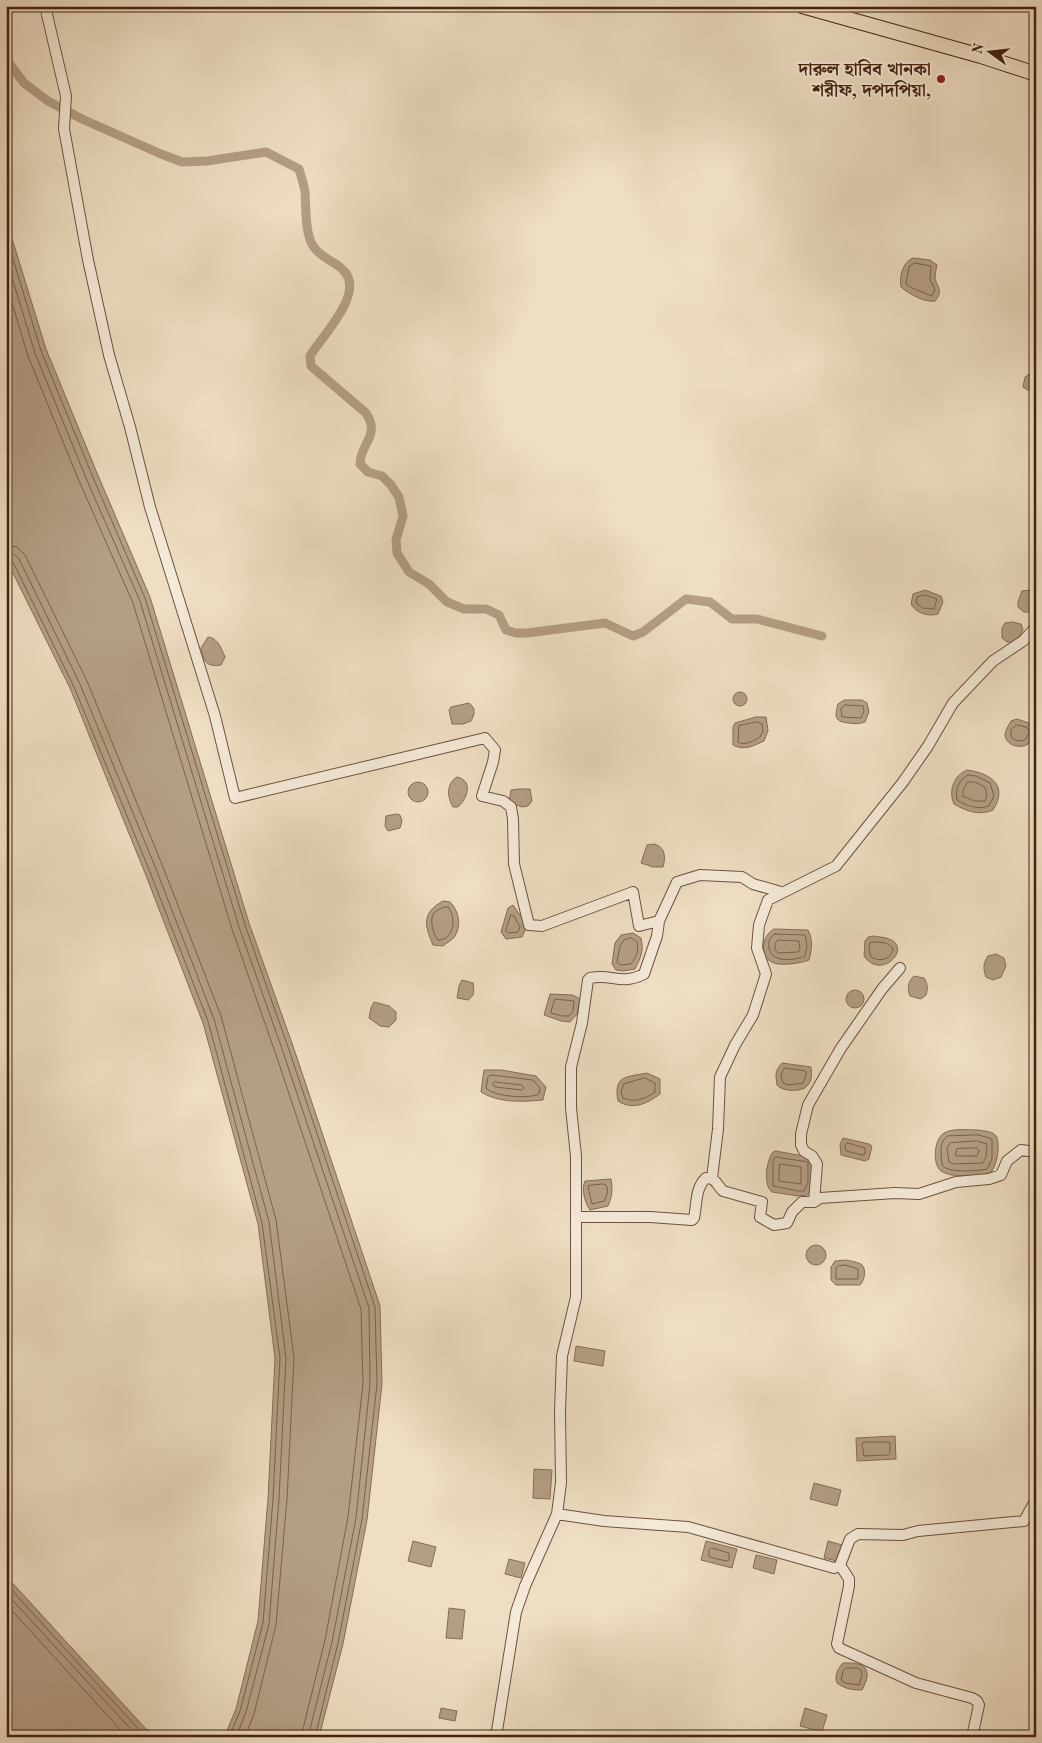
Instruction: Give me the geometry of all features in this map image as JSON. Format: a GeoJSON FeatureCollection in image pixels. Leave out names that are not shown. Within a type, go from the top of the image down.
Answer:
{"type":"FeatureCollection","features":[{"type":"Feature","properties":{"kind":"highway"},"geometry":{"type":"LineString","coordinates":[[802,6],[981,56],[1036,74]]}},
{"type":"Feature","properties":{"kind":"street"},"geometry":{"type":"LineString","coordinates":[[46,6],[66,96],[64,129],[88,260],[109,355],[130,427],[150,507],[215,716],[235,798],[486,738],[495,750],[482,796],[503,801],[511,807],[514,864],[528,925],[542,926],[633,892],[639,926],[659,921]]}},
{"type":"Feature","properties":{"kind":"street"},"geometry":{"type":"LineString","coordinates":[[712,1178],[718,1129],[720,1077],[735,1045],[753,1015],[766,974],[758,948],[759,925],[768,900],[836,866],[903,782],[928,746],[953,703],[993,661],[1023,641],[1036,627]]}},
{"type":"Feature","properties":{"kind":"street"},"geometry":{"type":"LineString","coordinates":[[496,1737],[516,1612],[525,1586],[557,1514],[561,1483],[560,1411],[562,1356],[576,1297],[576,1156],[571,1108],[571,1067],[582,1023],[588,980],[599,976],[620,980],[633,979],[644,974],[657,936],[659,921],[677,882],[700,875],[742,877],[754,884],[781,892]]}},
{"type":"Feature","properties":{"kind":"street"},"geometry":{"type":"LineString","coordinates":[[814,1202],[817,1164],[812,1156],[804,1152],[801,1145],[801,1134],[808,1105],[840,1048],[882,989],[900,968]]}},
{"type":"Feature","properties":{"kind":"street"},"geometry":{"type":"LineString","coordinates":[[577,1217],[650,1217],[692,1220],[701,1182],[706,1178],[712,1178],[723,1191],[762,1202],[760,1217],[774,1225],[787,1223],[792,1212],[802,1202],[814,1202],[820,1198],[894,1193],[919,1194],[956,1182],[1001,1176],[1007,1161],[1021,1150],[1036,1152]]}},
{"type":"Feature","properties":{"kind":"street"},"geometry":{"type":"LineString","coordinates":[[557,1514],[604,1521],[688,1527],[838,1568],[850,1538],[858,1534],[903,1536],[918,1531],[1024,1521],[1033,1505],[1036,1504]]}},
{"type":"Feature","properties":{"kind":"street"},"geometry":{"type":"LineString","coordinates":[[840,1565],[849,1579],[849,1586],[838,1644],[839,1648],[916,1683],[977,1701],[979,1705],[972,1737]]}},
{"type":"Feature","properties":{"kind":"water"},"geometry":{"type":"Polygon","coordinates":[[[6,219],[46,349],[150,597],[249,923],[293,1046],[380,1306],[382,1384],[367,1520],[343,1644],[319,1737],[220,1737],[226,1733],[236,1709],[258,1621],[268,1498],[275,1358],[258,1224],[203,1023],[70,688],[6,559],[6,219]]]}},
{"type":"Feature","properties":{"kind":"water"},"geometry":{"type":"Polygon","coordinates":[[[913,258],[930,260],[937,265],[935,278],[939,294],[935,301],[927,301],[917,297],[901,287],[902,270],[913,258]]]}},
{"type":"Feature","properties":{"kind":"water"},"geometry":{"type":"Polygon","coordinates":[[[1029,374],[1036,374],[1036,390],[1032,391],[1023,387],[1025,377],[1029,374]]]}},
{"type":"Feature","properties":{"kind":"water"},"geometry":{"type":"Polygon","coordinates":[[[925,590],[941,596],[943,602],[938,614],[923,614],[911,604],[913,594],[925,590]]]}},
{"type":"Feature","properties":{"kind":"water"},"geometry":{"type":"Polygon","coordinates":[[[1022,591],[1036,591],[1036,612],[1024,612],[1018,607],[1022,591]]]}},
{"type":"Feature","properties":{"kind":"water"},"geometry":{"type":"Polygon","coordinates":[[[1005,623],[1021,624],[1023,630],[1016,642],[1007,642],[1002,638],[1002,628],[1005,623]]]}},
{"type":"Feature","properties":{"kind":"water"},"geometry":{"type":"Polygon","coordinates":[[[208,637],[217,641],[222,650],[225,657],[221,665],[209,664],[203,657],[201,648],[208,637]]]}},
{"type":"Feature","properties":{"kind":"water"},"geometry":{"type":"Polygon","coordinates":[[[740,692],[745,694],[747,699],[745,704],[740,706],[735,704],[733,699],[735,694],[740,692]]]}},
{"type":"Feature","properties":{"kind":"water"},"geometry":{"type":"Polygon","coordinates":[[[844,700],[862,700],[867,703],[869,712],[865,722],[853,724],[838,720],[836,712],[838,704],[844,700]]]}},
{"type":"Feature","properties":{"kind":"water"},"geometry":{"type":"Polygon","coordinates":[[[469,703],[474,711],[471,721],[463,724],[452,724],[449,710],[451,707],[469,703]]]}},
{"type":"Feature","properties":{"kind":"water"},"geometry":{"type":"Polygon","coordinates":[[[756,717],[766,717],[768,731],[764,741],[745,748],[733,745],[733,727],[735,723],[756,717]]]}},
{"type":"Feature","properties":{"kind":"water"},"geometry":{"type":"Polygon","coordinates":[[[1017,719],[1029,723],[1036,731],[1031,741],[1025,746],[1011,744],[1005,736],[1011,721],[1017,719]]]}},
{"type":"Feature","properties":{"kind":"water"},"geometry":{"type":"Polygon","coordinates":[[[967,770],[990,777],[995,782],[999,794],[993,810],[983,813],[973,812],[954,804],[952,799],[953,784],[962,772],[967,770]]]}},
{"type":"Feature","properties":{"kind":"water"},"geometry":{"type":"Polygon","coordinates":[[[457,777],[466,782],[467,791],[461,804],[458,807],[453,807],[449,787],[457,777]]]}},
{"type":"Feature","properties":{"kind":"water"},"geometry":{"type":"Polygon","coordinates":[[[418,782],[425,785],[428,792],[425,799],[418,802],[411,799],[408,792],[411,785],[418,782]]]}},
{"type":"Feature","properties":{"kind":"water"},"geometry":{"type":"Polygon","coordinates":[[[530,789],[532,801],[528,806],[522,807],[509,802],[511,790],[530,789]]]}},
{"type":"Feature","properties":{"kind":"water"},"geometry":{"type":"Polygon","coordinates":[[[400,815],[402,821],[400,828],[388,831],[385,826],[386,816],[400,815]]]}},
{"type":"Feature","properties":{"kind":"water"},"geometry":{"type":"Polygon","coordinates":[[[647,845],[658,845],[664,852],[663,867],[653,867],[641,863],[647,845]]]}},
{"type":"Feature","properties":{"kind":"water"},"geometry":{"type":"Polygon","coordinates":[[[443,901],[450,902],[455,909],[459,922],[458,927],[454,937],[443,946],[433,945],[427,925],[428,915],[436,905],[443,901]]]}},
{"type":"Feature","properties":{"kind":"water"},"geometry":{"type":"Polygon","coordinates":[[[513,905],[526,928],[522,937],[506,939],[501,932],[508,908],[513,905]]]}},
{"type":"Feature","properties":{"kind":"water"},"geometry":{"type":"Polygon","coordinates":[[[774,929],[808,930],[811,937],[809,960],[782,964],[769,960],[764,952],[764,942],[774,929]]]}},
{"type":"Feature","properties":{"kind":"water"},"geometry":{"type":"Polygon","coordinates":[[[633,933],[641,938],[642,950],[639,961],[635,969],[616,970],[612,964],[615,943],[621,935],[633,933]]]}},
{"type":"Feature","properties":{"kind":"water"},"geometry":{"type":"Polygon","coordinates":[[[868,937],[887,938],[896,943],[898,949],[896,955],[886,964],[878,965],[871,963],[864,956],[865,941],[868,937]]]}},
{"type":"Feature","properties":{"kind":"water"},"geometry":{"type":"Polygon","coordinates":[[[996,954],[1004,958],[1006,966],[1001,977],[993,980],[986,977],[984,966],[988,956],[996,954]]]}},
{"type":"Feature","properties":{"kind":"water"},"geometry":{"type":"Polygon","coordinates":[[[914,976],[924,978],[927,984],[926,995],[921,999],[910,996],[909,993],[909,983],[914,976]]]}},
{"type":"Feature","properties":{"kind":"water"},"geometry":{"type":"Polygon","coordinates":[[[462,980],[473,983],[474,993],[468,1000],[457,998],[462,980]]]}},
{"type":"Feature","properties":{"kind":"water"},"geometry":{"type":"Polygon","coordinates":[[[855,990],[861,993],[864,999],[861,1005],[855,1008],[849,1005],[846,999],[849,993],[855,990]]]}},
{"type":"Feature","properties":{"kind":"water"},"geometry":{"type":"Polygon","coordinates":[[[550,994],[573,995],[580,999],[577,1014],[570,1022],[544,1015],[550,994]]]}},
{"type":"Feature","properties":{"kind":"water"},"geometry":{"type":"Polygon","coordinates":[[[374,1002],[389,1006],[396,1012],[396,1020],[389,1027],[380,1026],[369,1018],[374,1002]]]}},
{"type":"Feature","properties":{"kind":"water"},"geometry":{"type":"Polygon","coordinates":[[[782,1063],[811,1067],[812,1072],[809,1084],[805,1088],[797,1090],[783,1089],[777,1085],[776,1075],[782,1063]]]}},
{"type":"Feature","properties":{"kind":"water"},"geometry":{"type":"Polygon","coordinates":[[[484,1070],[501,1070],[536,1076],[546,1087],[543,1100],[511,1101],[488,1096],[481,1092],[484,1070]]]}},
{"type":"Feature","properties":{"kind":"water"},"geometry":{"type":"Polygon","coordinates":[[[647,1073],[660,1079],[660,1094],[645,1103],[635,1106],[618,1101],[618,1086],[623,1079],[647,1073]]]}},
{"type":"Feature","properties":{"kind":"water"},"geometry":{"type":"Polygon","coordinates":[[[951,1130],[978,1130],[993,1133],[996,1136],[998,1145],[997,1157],[990,1173],[984,1176],[965,1176],[951,1175],[941,1171],[936,1163],[935,1152],[941,1136],[951,1130]]]}},
{"type":"Feature","properties":{"kind":"water"},"geometry":{"type":"Polygon","coordinates":[[[843,1138],[872,1146],[869,1159],[865,1161],[841,1155],[840,1144],[843,1138]]]}},
{"type":"Feature","properties":{"kind":"water"},"geometry":{"type":"Polygon","coordinates":[[[773,1152],[808,1157],[812,1160],[811,1190],[807,1195],[798,1196],[772,1192],[769,1189],[767,1184],[767,1167],[773,1152]]]}},
{"type":"Feature","properties":{"kind":"water"},"geometry":{"type":"Polygon","coordinates":[[[611,1179],[612,1193],[608,1206],[590,1210],[584,1196],[583,1188],[585,1181],[611,1179]]]}},
{"type":"Feature","properties":{"kind":"water"},"geometry":{"type":"Polygon","coordinates":[[[816,1245],[823,1248],[826,1255],[823,1262],[816,1265],[809,1262],[806,1255],[809,1248],[816,1245]]]}},
{"type":"Feature","properties":{"kind":"water"},"geometry":{"type":"Polygon","coordinates":[[[846,1260],[859,1263],[864,1267],[863,1281],[860,1285],[836,1285],[831,1280],[831,1267],[835,1261],[846,1260]]]}},
{"type":"Feature","properties":{"kind":"water"},"geometry":{"type":"Polygon","coordinates":[[[576,1346],[605,1351],[603,1366],[574,1361],[576,1346]]]}},
{"type":"Feature","properties":{"kind":"water"},"geometry":{"type":"Polygon","coordinates":[[[895,1436],[896,1459],[857,1461],[856,1438],[895,1436]]]}},
{"type":"Feature","properties":{"kind":"water"},"geometry":{"type":"Polygon","coordinates":[[[534,1469],[552,1470],[550,1499],[533,1498],[534,1469]]]}},
{"type":"Feature","properties":{"kind":"water"},"geometry":{"type":"Polygon","coordinates":[[[814,1483],[841,1490],[837,1506],[810,1499],[814,1483]]]}},
{"type":"Feature","properties":{"kind":"water"},"geometry":{"type":"Polygon","coordinates":[[[413,1541],[436,1547],[431,1567],[408,1561],[413,1541]]]}},
{"type":"Feature","properties":{"kind":"water"},"geometry":{"type":"Polygon","coordinates":[[[706,1541],[737,1549],[732,1568],[701,1560],[706,1541]]]}},
{"type":"Feature","properties":{"kind":"water"},"geometry":{"type":"Polygon","coordinates":[[[828,1541],[842,1545],[837,1561],[824,1558],[828,1541]]]}},
{"type":"Feature","properties":{"kind":"water"},"geometry":{"type":"Polygon","coordinates":[[[756,1555],[777,1560],[774,1574],[753,1568],[756,1555]]]}},
{"type":"Feature","properties":{"kind":"water"},"geometry":{"type":"Polygon","coordinates":[[[509,1559],[525,1563],[521,1578],[505,1574],[509,1559]]]}},
{"type":"Feature","properties":{"kind":"water"},"geometry":{"type":"Polygon","coordinates":[[[6,1576],[146,1729],[161,1737],[6,1737],[6,1576]]]}},
{"type":"Feature","properties":{"kind":"water"},"geometry":{"type":"Polygon","coordinates":[[[449,1608],[465,1610],[462,1639],[446,1638],[449,1608]]]}},
{"type":"Feature","properties":{"kind":"water"},"geometry":{"type":"Polygon","coordinates":[[[843,1663],[857,1664],[865,1668],[867,1676],[862,1690],[849,1689],[837,1683],[837,1672],[843,1663]]]}},
{"type":"Feature","properties":{"kind":"water"},"geometry":{"type":"Polygon","coordinates":[[[441,1708],[457,1711],[455,1721],[439,1718],[441,1708]]]}},
{"type":"Feature","properties":{"kind":"water"},"geometry":{"type":"Polygon","coordinates":[[[805,1708],[827,1715],[822,1732],[800,1726],[805,1708]]]}},
{"type":"Feature","properties":{"kind":"waterway"},"geometry":{"type":"LineString","coordinates":[[6,59],[24,83],[48,101],[82,119],[182,162],[207,161],[266,152],[299,169],[305,189],[307,224],[313,247],[342,269],[349,278],[350,289],[340,314],[310,356],[311,366],[366,413],[370,421],[371,434],[363,450],[360,464],[368,472],[382,476],[399,497],[403,516],[396,540],[397,553],[409,572],[429,584],[447,602],[464,609],[486,609],[499,615],[506,630],[516,633],[605,623],[633,636],[643,632],[686,599],[710,602],[732,619],[757,619],[822,636]]}},
{"type":"Feature","properties":{"kind":"place","name":"দারুল হাবিব খানকা শরীফ, দপদপিয়া,"},"geometry":{"type":"Point","coordinates":[941,79]}}]}
